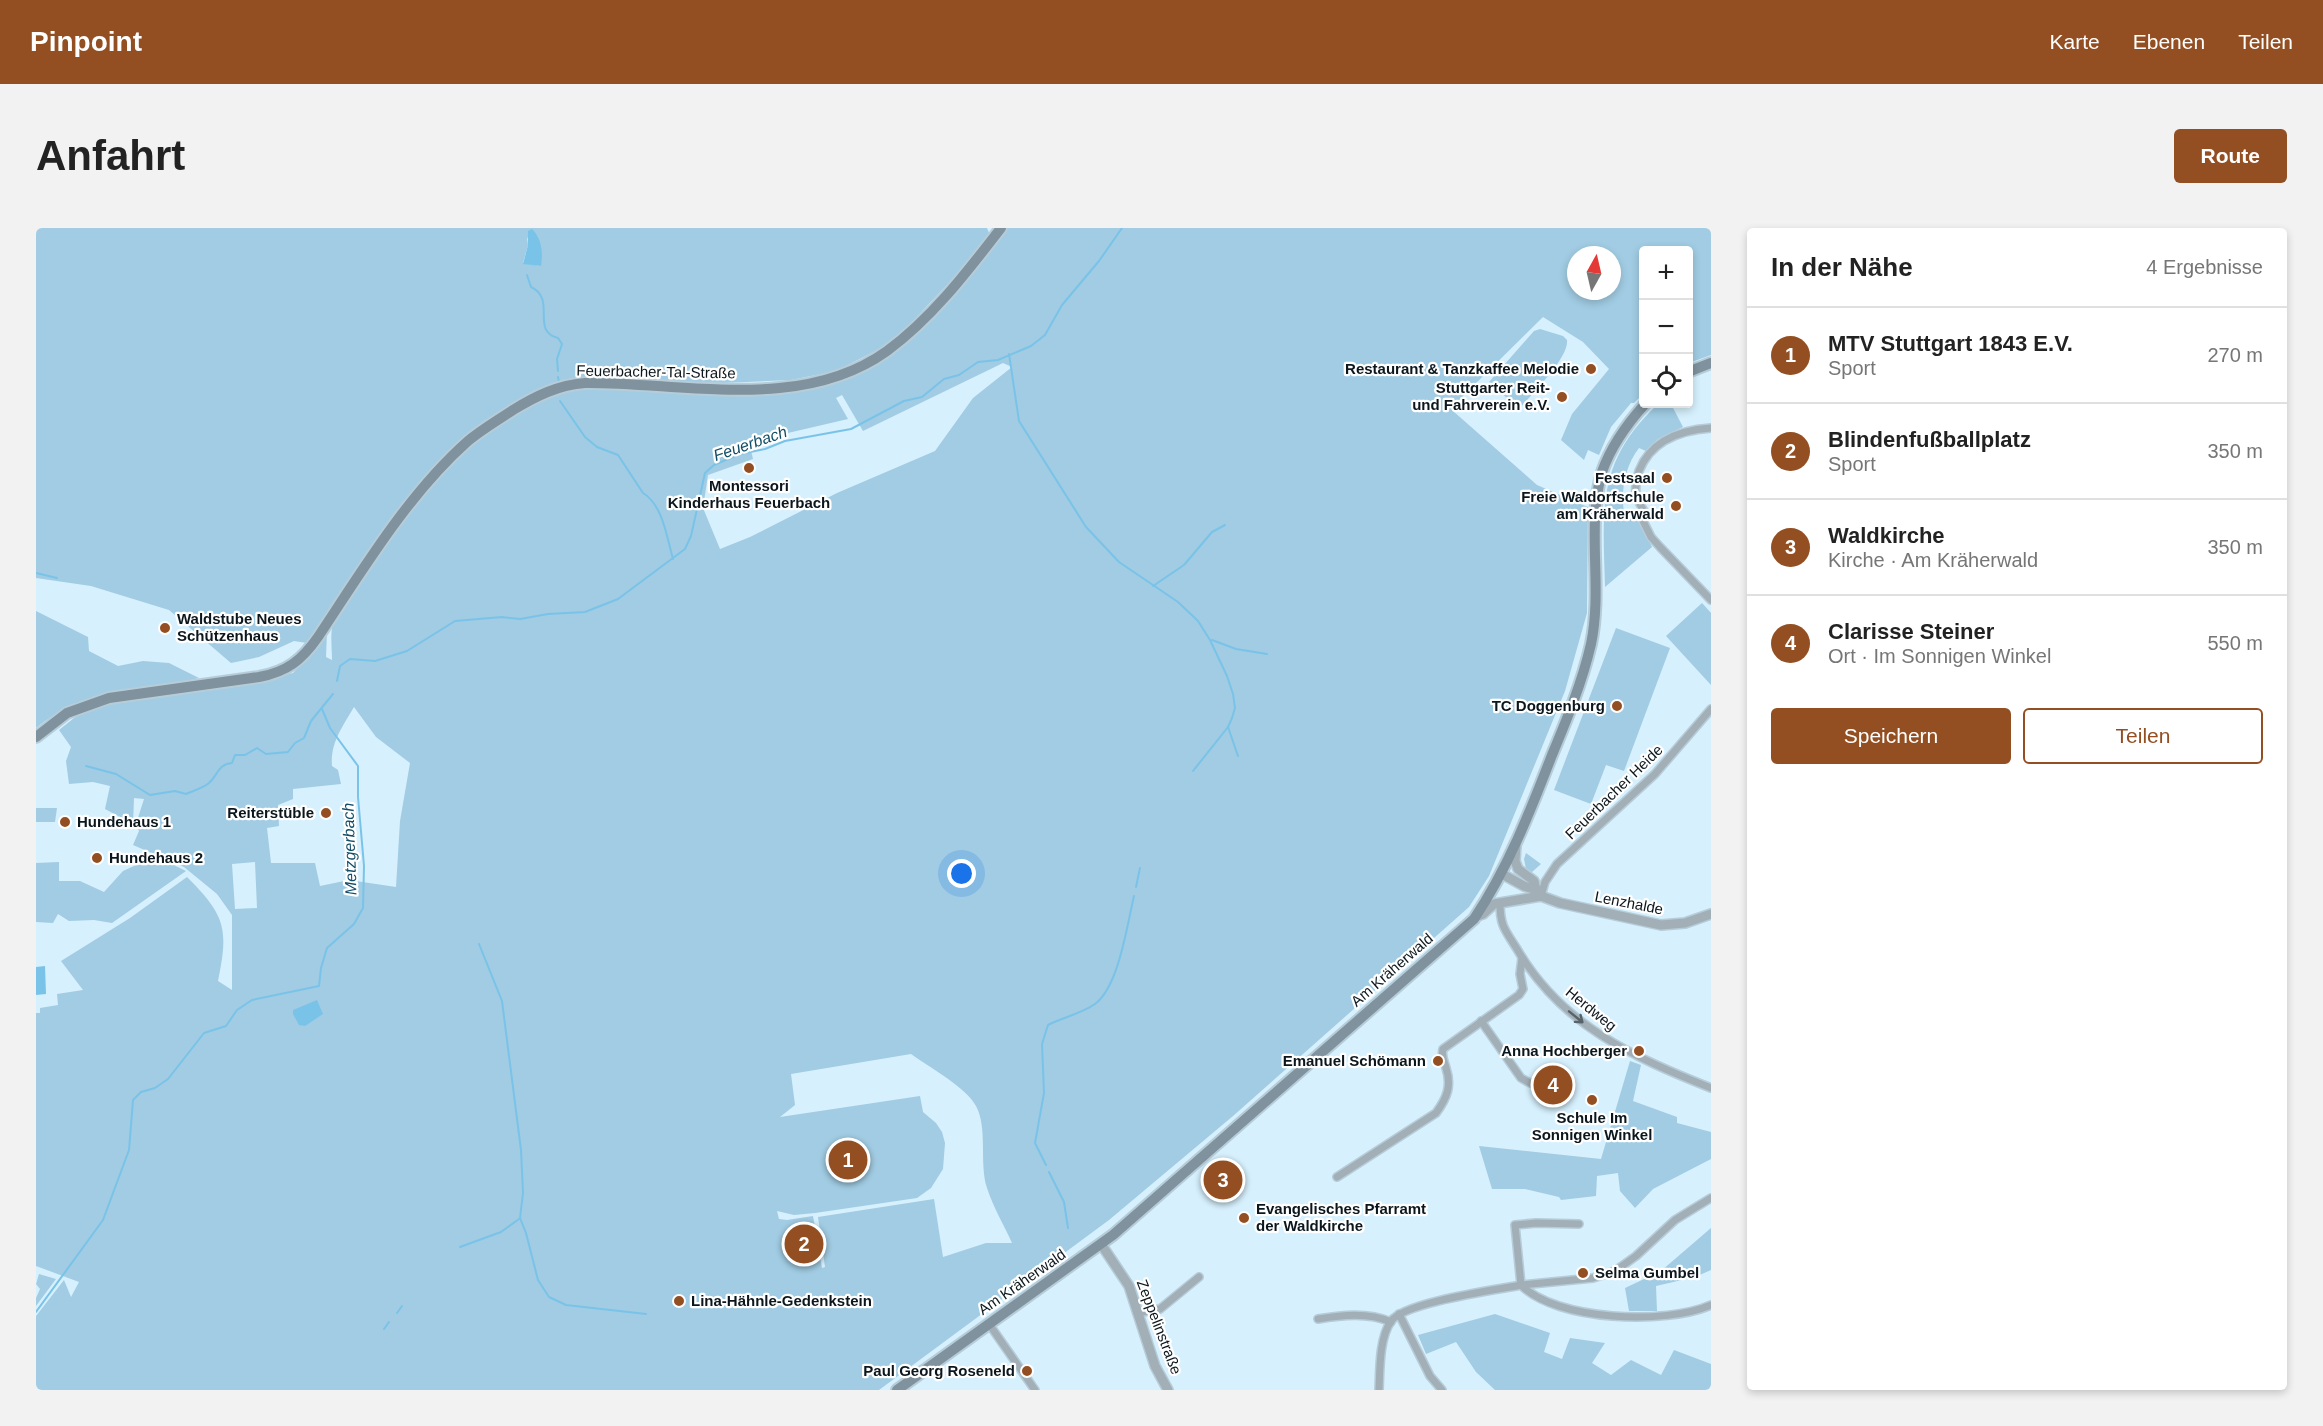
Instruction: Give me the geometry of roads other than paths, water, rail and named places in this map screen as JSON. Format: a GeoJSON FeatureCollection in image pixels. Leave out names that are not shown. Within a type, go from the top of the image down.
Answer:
{"type":"FeatureCollection","features":[{"type":"Feature","properties":{"kind":"main road","name":"Feuerbacher-Tal-Straße"},"geometry":{"type":"LineString","coordinates":[[36,737],[67,713],[109,698],[273,674],[284,670],[302,658],[398,519],[436,475],[469,440],[529,401],[562,386],[585,383],[748,389],[795,386],[831,378],[877,357],[902,338],[942,300],[1001,228]]}},
{"type":"Feature","properties":{"kind":"main road"},"geometry":{"type":"LineString","coordinates":[[1693,370],[1711,363]]}},
{"type":"Feature","properties":{"kind":"main road","name":"Am Kräherwald"},"geometry":{"type":"LineString","coordinates":[[897,1390],[1101,1244],[1166,1190],[1475,917],[1502,874],[1516,845],[1575,697],[1591,642],[1596,612],[1595,524],[1602,474],[1620,435],[1642,408]]}},
{"type":"Feature","properties":{"kind":"street"},"geometry":{"type":"LineString","coordinates":[[1711,428],[1680,433],[1658,446],[1643,463],[1636,484],[1636,496],[1644,511],[1641,517],[1652,537],[1711,600]]}},
{"type":"Feature","properties":{"kind":"street","name":"Feuerbacher Heide"},"geometry":{"type":"LineString","coordinates":[[1539,893],[1557,864],[1655,774],[1711,709]]}},
{"type":"Feature","properties":{"kind":"street"},"geometry":{"type":"LineString","coordinates":[[1516,845],[1515,861],[1518,869],[1533,881],[1539,893]]}},
{"type":"Feature","properties":{"kind":"street","name":"Lenzhalde"},"geometry":{"type":"LineString","coordinates":[[1502,874],[1575,908],[1661,925],[1685,923],[1711,914]]}},
{"type":"Feature","properties":{"kind":"street"},"geometry":{"type":"LineString","coordinates":[[1492,891],[1493,898],[1500,903]]}},
{"type":"Feature","properties":{"kind":"street","name":"Lenzhalde"},"geometry":{"type":"LineString","coordinates":[[1475,917],[1483,914],[1490,906],[1539,893]]}},
{"type":"Feature","properties":{"kind":"street","name":"Herdweg"},"geometry":{"type":"LineString","coordinates":[[1500,903],[1500,921],[1522,958],[1559,1002],[1599,1035],[1641,1059],[1711,1088]]}},
{"type":"Feature","properties":{"kind":"street"},"geometry":{"type":"LineString","coordinates":[[1338,1177],[1437,1113],[1445,1101],[1450,1079],[1442,1055],[1443,1049],[1519,995],[1523,989],[1520,974],[1522,958]]}},
{"type":"Feature","properties":{"kind":"street"},"geometry":{"type":"LineString","coordinates":[[1481,1021],[1521,1078],[1530,1083],[1558,1090]]}},
{"type":"Feature","properties":{"kind":"street"},"geometry":{"type":"LineString","coordinates":[[1379,1390],[1384,1339],[1391,1322],[1399,1314],[1431,1303],[1521,1285],[1593,1278],[1615,1271],[1676,1220],[1711,1198]]}},
{"type":"Feature","properties":{"kind":"street"},"geometry":{"type":"LineString","coordinates":[[1579,1224],[1515,1225],[1521,1285],[1530,1294],[1577,1310],[1627,1318],[1678,1315],[1711,1305]]}},
{"type":"Feature","properties":{"kind":"street","name":"Zeppelinstraße"},"geometry":{"type":"LineString","coordinates":[[1101,1244],[1129,1286],[1155,1366],[1168,1390]]}},
{"type":"Feature","properties":{"kind":"street"},"geometry":{"type":"LineString","coordinates":[[1137,1313],[1160,1309],[1199,1278]]}},
{"type":"Feature","properties":{"kind":"street"},"geometry":{"type":"LineString","coordinates":[[1399,1314],[1430,1376],[1442,1390]]}},
{"type":"Feature","properties":{"kind":"street"},"geometry":{"type":"LineString","coordinates":[[1318,1319],[1344,1315],[1379,1317],[1391,1322]]}},
{"type":"Feature","properties":{"kind":"street"},"geometry":{"type":"LineString","coordinates":[[989,1324],[1035,1390]]}},
{"type":"Feature","properties":{"kind":"waterway","name":"Feuerbach"},"geometry":{"type":"LineString","coordinates":[[337,681],[340,666],[350,659],[375,661],[407,651],[455,621],[502,617],[520,619],[548,614],[585,612],[618,599],[685,549],[691,536],[705,473],[714,465],[740,454],[765,449],[785,441],[851,429],[904,401],[922,397],[944,379],[959,375],[978,362],[998,360],[1031,346],[1045,335],[1062,305],[1099,261],[1122,228]]}},
{"type":"Feature","properties":{"kind":"waterway"},"geometry":{"type":"LineString","coordinates":[[527,275],[531,287],[542,299],[546,329],[562,344],[557,359],[558,371]]}},
{"type":"Feature","properties":{"kind":"waterway"},"geometry":{"type":"LineString","coordinates":[[1009,354],[1019,421],[1086,527],[1119,562],[1178,602],[1198,621],[1227,676],[1235,708],[1232,718],[1228,727],[1193,771]]}},
{"type":"Feature","properties":{"kind":"waterway"},"geometry":{"type":"LineString","coordinates":[[558,377],[559,382]]}},
{"type":"Feature","properties":{"kind":"waterway"},"geometry":{"type":"LineString","coordinates":[[560,401],[585,437],[597,447],[618,455],[643,493],[650,498],[660,514],[673,559]]}},
{"type":"Feature","properties":{"kind":"waterway"},"geometry":{"type":"LineString","coordinates":[[1153,586],[1184,565],[1212,532],[1225,525]]}},
{"type":"Feature","properties":{"kind":"waterway"},"geometry":{"type":"LineString","coordinates":[[36,573],[57,578]]}},
{"type":"Feature","properties":{"kind":"waterway"},"geometry":{"type":"LineString","coordinates":[[1212,640],[1236,649],[1267,654]]}},
{"type":"Feature","properties":{"kind":"waterway"},"geometry":{"type":"LineString","coordinates":[[86,766],[116,774],[150,795],[175,791],[186,794],[209,783],[224,765],[232,763],[235,755],[245,755],[257,748],[266,754],[288,752],[295,743],[304,738],[311,721],[333,694]]}},
{"type":"Feature","properties":{"kind":"waterway","name":"Metzgerbach"},"geometry":{"type":"LineString","coordinates":[[36,1312],[103,1220],[129,1150],[133,1100],[141,1092],[155,1088],[168,1079],[204,1033],[226,1026],[237,1010],[252,1000],[319,986],[327,948],[354,924],[363,908],[364,866],[358,797],[358,766],[330,728],[322,709]]}},
{"type":"Feature","properties":{"kind":"waterway"},"geometry":{"type":"LineString","coordinates":[[1228,727],[1238,756]]}},
{"type":"Feature","properties":{"kind":"waterway"},"geometry":{"type":"LineString","coordinates":[[1136,887],[1140,868]]}},
{"type":"Feature","properties":{"kind":"waterway"},"geometry":{"type":"LineString","coordinates":[[1046,1165],[1035,1143],[1044,1093],[1042,1044],[1048,1025],[1090,1007],[1103,995],[1116,970],[1134,896]]}},
{"type":"Feature","properties":{"kind":"waterway"},"geometry":{"type":"LineString","coordinates":[[479,944],[502,1001],[521,1150],[523,1193],[520,1218],[538,1280],[549,1297],[566,1305],[646,1314]]}},
{"type":"Feature","properties":{"kind":"waterway"},"geometry":{"type":"LineString","coordinates":[[1049,1172],[1064,1202],[1068,1228]]}},
{"type":"Feature","properties":{"kind":"waterway"},"geometry":{"type":"LineString","coordinates":[[460,1247],[501,1232],[519,1219]]}},
{"type":"Feature","properties":{"kind":"waterway"},"geometry":{"type":"LineString","coordinates":[[397,1313],[402,1306]]}},
{"type":"Feature","properties":{"kind":"waterway"},"geometry":{"type":"LineString","coordinates":[[384,1329],[389,1322]]}},
{"type":"Feature","properties":{"kind":"place","name":"Restaurant & Tanzkaffee Melodie"},"geometry":{"type":"Point","coordinates":[1591,369]}},
{"type":"Feature","properties":{"kind":"place","name":"Stuttgarter Reit- und Fahrverein e.V."},"geometry":{"type":"Point","coordinates":[1562,397]}},
{"type":"Feature","properties":{"kind":"place","name":"Montessori Kinderhaus Feuerbach"},"geometry":{"type":"Point","coordinates":[749,468]}},
{"type":"Feature","properties":{"kind":"place","name":"Festsaal"},"geometry":{"type":"Point","coordinates":[1667,478]}},
{"type":"Feature","properties":{"kind":"place","name":"Freie Waldorfschule am Kräherwald"},"geometry":{"type":"Point","coordinates":[1676,506]}},
{"type":"Feature","properties":{"kind":"place","name":"Waldstube Neues Schützenhaus"},"geometry":{"type":"Point","coordinates":[165,628]}},
{"type":"Feature","properties":{"kind":"place","name":"TC Doggenburg"},"geometry":{"type":"Point","coordinates":[1617,706]}},
{"type":"Feature","properties":{"kind":"place","name":"Reiterstüble"},"geometry":{"type":"Point","coordinates":[326,813]}},
{"type":"Feature","properties":{"kind":"place","name":"Hundehaus 1"},"geometry":{"type":"Point","coordinates":[65,822]}},
{"type":"Feature","properties":{"kind":"place","name":"Hundehaus 2"},"geometry":{"type":"Point","coordinates":[97,858]}},
{"type":"Feature","properties":{"kind":"place","name":"Anna Hochberger"},"geometry":{"type":"Point","coordinates":[1639,1051]}},
{"type":"Feature","properties":{"kind":"place","name":"Emanuel Schömann"},"geometry":{"type":"Point","coordinates":[1438,1061]}},
{"type":"Feature","properties":{"kind":"place","name":"Clarisse Steiner"},"geometry":{"type":"Point","coordinates":[1553,1085]}},
{"type":"Feature","properties":{"kind":"place","name":"Schule Im Sonnigen Winkel"},"geometry":{"type":"Point","coordinates":[1592,1100]}},
{"type":"Feature","properties":{"kind":"place","name":"MTV Stuttgart 1843 E.V."},"geometry":{"type":"Point","coordinates":[848,1160]}},
{"type":"Feature","properties":{"kind":"place","name":"Waldkirche"},"geometry":{"type":"Point","coordinates":[1223,1180]}},
{"type":"Feature","properties":{"kind":"place","name":"Evangelisches Pfarramt der Waldkirche"},"geometry":{"type":"Point","coordinates":[1244,1218]}},
{"type":"Feature","properties":{"kind":"place","name":"Blindenfußballplatz"},"geometry":{"type":"Point","coordinates":[804,1244]}},
{"type":"Feature","properties":{"kind":"place","name":"Selma Gumbel"},"geometry":{"type":"Point","coordinates":[1583,1273]}},
{"type":"Feature","properties":{"kind":"place","name":"Lina-Hähnle-Gedenkstein"},"geometry":{"type":"Point","coordinates":[679,1301]}},
{"type":"Feature","properties":{"kind":"place","name":"Paul Georg Roseneld"},"geometry":{"type":"Point","coordinates":[1027,1371]}}]}
